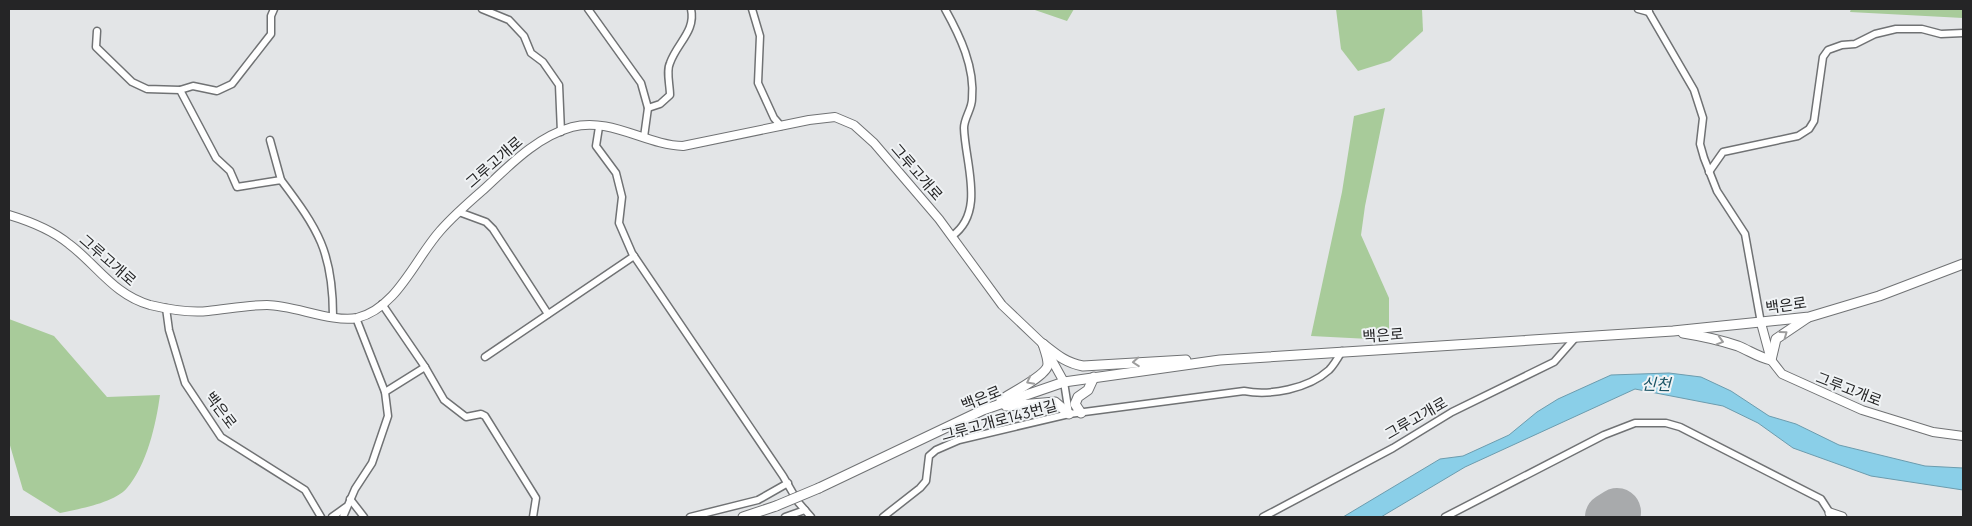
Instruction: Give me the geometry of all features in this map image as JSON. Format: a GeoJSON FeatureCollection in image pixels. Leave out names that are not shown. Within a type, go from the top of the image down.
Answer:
{"type":"FeatureCollection","features":[{"type":"Feature","properties":{"kind":"main road","name":"백은로"},"geometry":{"type":"LineString","coordinates":[[743,517],[819,488],[991,407],[1064,382],[1220,360],[1673,331],[1809,317],[1879,296],[1963,264]]}},
{"type":"Feature","properties":{"kind":"main road"},"geometry":{"type":"LineString","coordinates":[[1673,331],[1720,340],[1744,349],[1760,358],[1771,360],[1776,339],[1809,317]]}},
{"type":"Feature","properties":{"kind":"main road"},"geometry":{"type":"LineString","coordinates":[[1043,344],[1060,358],[1083,366],[1160,360],[1220,360]]}},
{"type":"Feature","properties":{"kind":"main road"},"geometry":{"type":"LineString","coordinates":[[991,407],[1022,386],[1041,376],[1047,370],[1048,363],[1043,344]]}},
{"type":"Feature","properties":{"kind":"main road"},"geometry":{"type":"LineString","coordinates":[[1081,413],[1076,404],[1078,397],[1088,390],[1094,377]]}},
{"type":"Feature","properties":{"kind":"main road"},"geometry":{"type":"LineString","coordinates":[[991,407],[1049,401],[1055,402],[1069,414]]}},
{"type":"Feature","properties":{"kind":"main road"},"geometry":{"type":"LineString","coordinates":[[1830,515],[1842,517]]}},
{"type":"Feature","properties":{"kind":"street"},"geometry":{"type":"LineString","coordinates":[[97,31],[96,47],[132,82],[147,89],[180,90],[193,86],[217,91],[232,84],[271,34],[271,16],[274,9]]}},
{"type":"Feature","properties":{"kind":"street"},"geometry":{"type":"LineString","coordinates":[[482,9],[509,20],[524,36],[532,53],[543,62],[559,84],[558,101],[561,132]]}},
{"type":"Feature","properties":{"kind":"street"},"geometry":{"type":"LineString","coordinates":[[588,9],[640,83],[648,108],[644,137]]}},
{"type":"Feature","properties":{"kind":"street"},"geometry":{"type":"LineString","coordinates":[[648,108],[660,104],[670,94],[668,65],[677,48],[689,32],[693,17],[691,9]]}},
{"type":"Feature","properties":{"kind":"street"},"geometry":{"type":"LineString","coordinates":[[752,9],[760,36],[758,83],[774,118],[781,126]]}},
{"type":"Feature","properties":{"kind":"street"},"geometry":{"type":"LineString","coordinates":[[945,9],[965,50],[972,100],[964,126],[973,198],[959,231],[952,236]]}},
{"type":"Feature","properties":{"kind":"street"},"geometry":{"type":"LineString","coordinates":[[1638,9],[1649,11],[1694,90],[1703,118],[1700,144],[1717,191],[1744,234],[1761,323],[1771,360]]}},
{"type":"Feature","properties":{"kind":"street"},"geometry":{"type":"LineString","coordinates":[[1709,172],[1723,152],[1798,136],[1809,129],[1814,121],[1823,57],[1828,50],[1854,44],[1875,34],[1896,29],[1922,29],[1941,34],[1963,34]]}},
{"type":"Feature","properties":{"kind":"street"},"geometry":{"type":"LineString","coordinates":[[180,90],[216,158],[230,170],[237,187],[281,180]]}},
{"type":"Feature","properties":{"kind":"street","name":"그루고개로"},"geometry":{"type":"LineString","coordinates":[[9,214],[52,233],[69,244],[118,291],[140,301],[166,308],[206,311],[249,305],[270,305],[356,318],[382,304],[397,290],[439,232],[458,212],[530,148],[561,132],[573,127],[613,127],[664,146],[683,146],[835,117],[854,124],[874,143],[952,236],[1002,305],[1043,344],[1064,382]]}},
{"type":"Feature","properties":{"kind":"street"},"geometry":{"type":"LineString","coordinates":[[599,127],[596,146],[616,173],[622,197],[619,222],[634,256],[788,483],[798,502],[812,517]]}},
{"type":"Feature","properties":{"kind":"street"},"geometry":{"type":"LineString","coordinates":[[270,140],[281,180],[314,225],[323,248],[330,272],[333,316]]}},
{"type":"Feature","properties":{"kind":"street"},"geometry":{"type":"LineString","coordinates":[[458,212],[486,222],[493,229],[548,314]]}},
{"type":"Feature","properties":{"kind":"street"},"geometry":{"type":"LineString","coordinates":[[484,357],[634,256]]}},
{"type":"Feature","properties":{"kind":"street"},"geometry":{"type":"LineString","coordinates":[[382,304],[425,367],[444,400],[466,418],[481,414],[485,416],[536,498],[533,517]]}},
{"type":"Feature","properties":{"kind":"street","name":"백은로"},"geometry":{"type":"LineString","coordinates":[[166,308],[169,330],[185,383],[221,437],[304,490],[320,517]]}},
{"type":"Feature","properties":{"kind":"street"},"geometry":{"type":"LineString","coordinates":[[343,517],[350,499],[372,463],[388,416],[385,392],[356,318]]}},
{"type":"Feature","properties":{"kind":"street","name":"그루고개로"},"geometry":{"type":"LineString","coordinates":[[1263,517],[1393,448],[1452,412],[1554,362],[1576,337]]}},
{"type":"Feature","properties":{"kind":"street"},"geometry":{"type":"LineString","coordinates":[[1064,382],[1069,414],[1244,391],[1254,393],[1282,391],[1312,380],[1328,371],[1342,351]]}},
{"type":"Feature","properties":{"kind":"street","name":"그루고개로"},"geometry":{"type":"LineString","coordinates":[[1771,360],[1782,374],[1862,410],[1933,432],[1963,436]]}},
{"type":"Feature","properties":{"kind":"street"},"geometry":{"type":"LineString","coordinates":[[385,392],[425,367]]}},
{"type":"Feature","properties":{"kind":"street","name":"그루고개로143번길"},"geometry":{"type":"LineString","coordinates":[[883,517],[920,488],[926,481],[929,456],[936,450],[960,440],[1069,414]]}},
{"type":"Feature","properties":{"kind":"street"},"geometry":{"type":"LineString","coordinates":[[1445,517],[1604,435],[1635,423],[1666,423],[1680,427],[1821,499],[1830,515]]}},
{"type":"Feature","properties":{"kind":"street"},"geometry":{"type":"LineString","coordinates":[[690,517],[758,500],[788,483]]}},
{"type":"Feature","properties":{"kind":"street"},"geometry":{"type":"LineString","coordinates":[[350,499],[364,517]]}},
{"type":"Feature","properties":{"kind":"street"},"geometry":{"type":"LineString","coordinates":[[332,517],[346,507]]}},
{"type":"Feature","properties":{"kind":"street"},"geometry":{"type":"LineString","coordinates":[[786,517],[805,510]]}},
{"type":"Feature","properties":{"kind":"green space"},"geometry":{"type":"Polygon","coordinates":[[[1032,9],[1074,9],[1067,21],[1032,9]]]}},
{"type":"Feature","properties":{"kind":"green space"},"geometry":{"type":"Polygon","coordinates":[[[1336,9],[1422,9],[1423,31],[1390,61],[1358,71],[1341,49],[1336,9]]]}},
{"type":"Feature","properties":{"kind":"green space"},"geometry":{"type":"Polygon","coordinates":[[[1851,9],[1963,9],[1963,18],[1850,12],[1851,9]]]}},
{"type":"Feature","properties":{"kind":"green space"},"geometry":{"type":"Polygon","coordinates":[[[1385,108],[1361,235],[1389,298],[1389,340],[1311,336],[1342,192],[1354,116],[1385,108]]]}},
{"type":"Feature","properties":{"kind":"green space"},"geometry":{"type":"Polygon","coordinates":[[[9,319],[54,336],[107,397],[160,395],[150,444],[140,468],[127,488],[114,498],[96,505],[60,513],[23,490],[9,442],[9,319]]]}},
{"type":"Feature","properties":{"kind":"water","name":"신천"},"geometry":{"type":"Polygon","coordinates":[[[1669,373],[1701,377],[1731,391],[1769,416],[1796,424],[1839,445],[1925,466],[1963,468],[1963,490],[1871,476],[1793,448],[1758,423],[1723,406],[1635,389],[1465,467],[1381,517],[1343,517],[1440,459],[1463,456],[1509,435],[1537,412],[1558,399],[1611,375],[1669,373]]]}},
{"type":"Feature","properties":{"kind":"runway"},"geometry":{"type":"LineString","coordinates":[[1609,517],[1617,512]]}}]}
